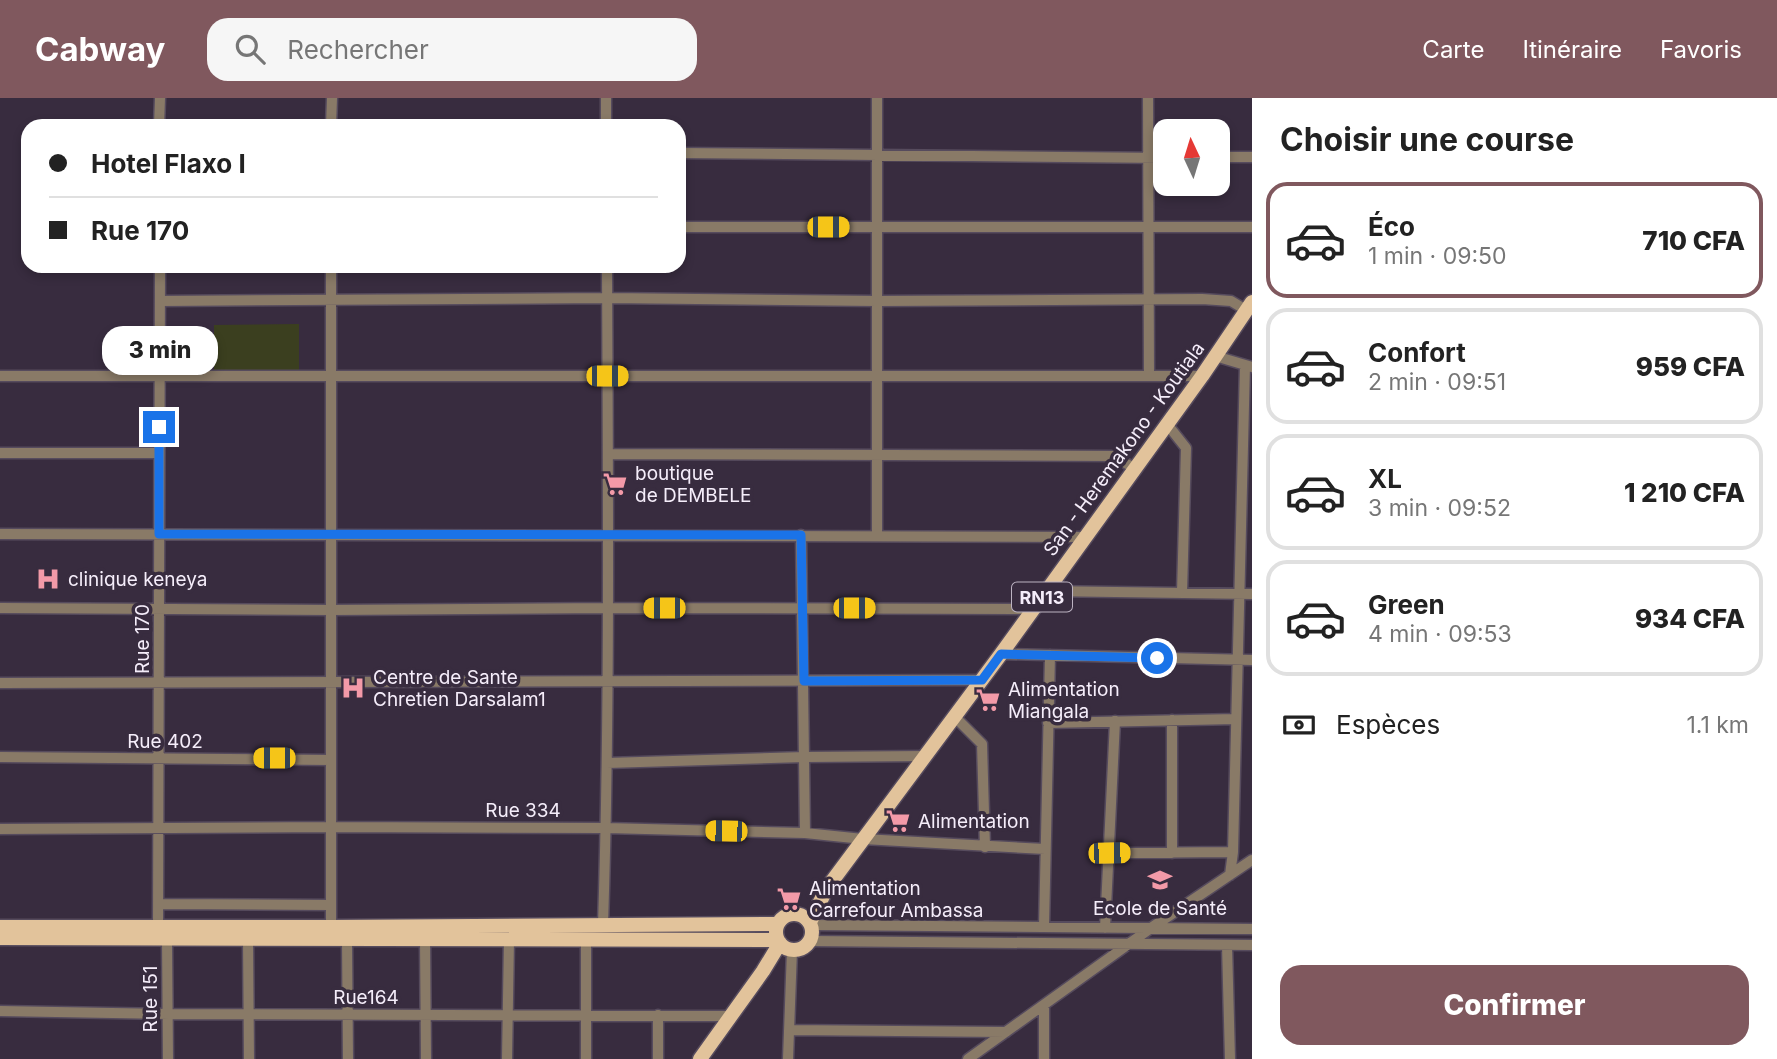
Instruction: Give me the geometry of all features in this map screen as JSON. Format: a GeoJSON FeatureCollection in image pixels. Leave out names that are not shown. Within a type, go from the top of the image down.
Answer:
{"type":"FeatureCollection","features":[{"type":"Feature","properties":{"kind":"main road","name":"San - Heremakono - Koutiala"},"geometry":{"type":"LineString","coordinates":[[807,920],[827,888],[982,680],[1202,376],[1249,306]]}},
{"type":"Feature","properties":{"kind":"main road"},"geometry":{"type":"LineString","coordinates":[[0,927],[248,939],[586,939],[783,944],[802,948],[810,942],[813,933],[807,920],[786,915],[777,924],[776,933],[783,944]]}},
{"type":"Feature","properties":{"kind":"main road"},"geometry":{"type":"LineString","coordinates":[[0,938],[331,927],[777,924]]}},
{"type":"Feature","properties":{"kind":"main road"},"geometry":{"type":"LineString","coordinates":[[700,1059],[783,944]]}},
{"type":"Feature","properties":{"kind":"street"},"geometry":{"type":"LineString","coordinates":[[159,119],[160,98]]}},
{"type":"Feature","properties":{"kind":"street"},"geometry":{"type":"LineString","coordinates":[[331,119],[332,98]]}},
{"type":"Feature","properties":{"kind":"street"},"geometry":{"type":"LineString","coordinates":[[606,98],[606,119]]}},
{"type":"Feature","properties":{"kind":"street"},"geometry":{"type":"LineString","coordinates":[[877,98],[877,535]]}},
{"type":"Feature","properties":{"kind":"street"},"geometry":{"type":"LineString","coordinates":[[1148,98],[1149,376]]}},
{"type":"Feature","properties":{"kind":"street"},"geometry":{"type":"LineString","coordinates":[[686,153],[1153,158]]}},
{"type":"Feature","properties":{"kind":"street"},"geometry":{"type":"LineString","coordinates":[[1230,157],[1252,157]]}},
{"type":"Feature","properties":{"kind":"street"},"geometry":{"type":"LineString","coordinates":[[686,227],[1252,227]]}},
{"type":"Feature","properties":{"kind":"street","name":"Rue 170"},"geometry":{"type":"LineString","coordinates":[[160,273],[159,904],[162,933]]}},
{"type":"Feature","properties":{"kind":"street"},"geometry":{"type":"LineString","coordinates":[[331,273],[331,927]]}},
{"type":"Feature","properties":{"kind":"street"},"geometry":{"type":"LineString","coordinates":[[603,925],[609,608],[607,273]]}},
{"type":"Feature","properties":{"kind":"street"},"geometry":{"type":"LineString","coordinates":[[160,301],[607,298],[877,301],[1231,300],[1249,306]]}},
{"type":"Feature","properties":{"kind":"street"},"geometry":{"type":"LineString","coordinates":[[1215,356],[1248,366],[1233,852],[1230,875]]}},
{"type":"Feature","properties":{"kind":"street"},"geometry":{"type":"LineString","coordinates":[[0,376],[1202,376]]}},
{"type":"Feature","properties":{"kind":"street"},"geometry":{"type":"LineString","coordinates":[[1167,424],[1186,448],[1182,593]]}},
{"type":"Feature","properties":{"kind":"street"},"geometry":{"type":"LineString","coordinates":[[0,453],[159,453]]}},
{"type":"Feature","properties":{"kind":"street"},"geometry":{"type":"LineString","coordinates":[[608,454],[1113,456],[1134,468]]}},
{"type":"Feature","properties":{"kind":"street"},"geometry":{"type":"LineString","coordinates":[[0,534],[1086,537]]}},
{"type":"Feature","properties":{"kind":"street"},"geometry":{"type":"LineString","coordinates":[[801,535],[805,833]]}},
{"type":"Feature","properties":{"kind":"street"},"geometry":{"type":"LineString","coordinates":[[1046,591],[1252,594]]}},
{"type":"Feature","properties":{"kind":"street"},"geometry":{"type":"LineString","coordinates":[[0,608],[1034,608]]}},
{"type":"Feature","properties":{"kind":"street"},"geometry":{"type":"LineString","coordinates":[[1001,654],[1252,660]]}},
{"type":"Feature","properties":{"kind":"street"},"geometry":{"type":"LineString","coordinates":[[1044,927],[1050,655]]}},
{"type":"Feature","properties":{"kind":"street"},"geometry":{"type":"LineString","coordinates":[[0,683],[982,680]]}},
{"type":"Feature","properties":{"kind":"street"},"geometry":{"type":"LineString","coordinates":[[954,717],[982,744],[985,847]]}},
{"type":"Feature","properties":{"kind":"street"},"geometry":{"type":"LineString","coordinates":[[1048,723],[1236,719]]}},
{"type":"Feature","properties":{"kind":"street"},"geometry":{"type":"LineString","coordinates":[[1172,720],[1172,853]]}},
{"type":"Feature","properties":{"kind":"street"},"geometry":{"type":"LineString","coordinates":[[1105,928],[1115,721]]}},
{"type":"Feature","properties":{"kind":"street"},"geometry":{"type":"LineString","coordinates":[[607,763],[926,756]]}},
{"type":"Feature","properties":{"kind":"street","name":"Rue 402"},"geometry":{"type":"LineString","coordinates":[[0,757],[331,760]]}},
{"type":"Feature","properties":{"kind":"street","name":"Rue 334"},"geometry":{"type":"LineString","coordinates":[[0,829],[606,828],[805,833],[863,839],[1045,849]]}},
{"type":"Feature","properties":{"kind":"street"},"geometry":{"type":"LineString","coordinates":[[1109,853],[1233,852]]}},
{"type":"Feature","properties":{"kind":"street"},"geometry":{"type":"LineString","coordinates":[[968,1059],[1151,928],[1252,860]]}},
{"type":"Feature","properties":{"kind":"street"},"geometry":{"type":"LineString","coordinates":[[159,904],[330,905]]}},
{"type":"Feature","properties":{"kind":"street"},"geometry":{"type":"LineString","coordinates":[[807,920],[1044,927],[1252,929]]}},
{"type":"Feature","properties":{"kind":"street","name":"Rue 151"},"geometry":{"type":"LineString","coordinates":[[162,933],[168,1014],[168,1059]]}},
{"type":"Feature","properties":{"kind":"street"},"geometry":{"type":"LineString","coordinates":[[248,939],[249,1059]]}},
{"type":"Feature","properties":{"kind":"street"},"geometry":{"type":"LineString","coordinates":[[507,1059],[509,939]]}},
{"type":"Feature","properties":{"kind":"street"},"geometry":{"type":"LineString","coordinates":[[586,939],[586,1059]]}},
{"type":"Feature","properties":{"kind":"street"},"geometry":{"type":"LineString","coordinates":[[347,940],[348,1059]]}},
{"type":"Feature","properties":{"kind":"street"},"geometry":{"type":"LineString","coordinates":[[425,940],[426,1059]]}},
{"type":"Feature","properties":{"kind":"street"},"geometry":{"type":"LineString","coordinates":[[810,942],[1252,945]]}},
{"type":"Feature","properties":{"kind":"street"},"geometry":{"type":"LineString","coordinates":[[783,944],[789,1030],[788,1059]]}},
{"type":"Feature","properties":{"kind":"street"},"geometry":{"type":"LineString","coordinates":[[1227,945],[1230,1059]]}},
{"type":"Feature","properties":{"kind":"street"},"geometry":{"type":"LineString","coordinates":[[1044,1004],[1044,1059]]}},
{"type":"Feature","properties":{"kind":"street","name":"Rue164"},"geometry":{"type":"LineString","coordinates":[[0,1011],[732,1016]]}},
{"type":"Feature","properties":{"kind":"street"},"geometry":{"type":"LineString","coordinates":[[658,1016],[658,1059]]}},
{"type":"Feature","properties":{"kind":"street"},"geometry":{"type":"LineString","coordinates":[[789,1030],[1006,1031]]}},
{"type":"Feature","properties":{"kind":"green space"},"geometry":{"type":"Polygon","coordinates":[[[299,324],[299,371],[214,372],[214,325],[299,324]]]}},
{"type":"Feature","properties":{"kind":"place","name":"boutique de DEMBELE"},"geometry":{"type":"Point","coordinates":[615,484]}},
{"type":"Feature","properties":{"kind":"place","name":"clinique keneya"},"geometry":{"type":"Point","coordinates":[48,579]}},
{"type":"Feature","properties":{"kind":"place","name":"Centre de Sante Chretien Darsalam1"},"geometry":{"type":"Point","coordinates":[353,688]}},
{"type":"Feature","properties":{"kind":"place","name":"Alimentation Miangala"},"geometry":{"type":"Point","coordinates":[988,700]}},
{"type":"Feature","properties":{"kind":"place","name":"Alimentation"},"geometry":{"type":"Point","coordinates":[898,821]}},
{"type":"Feature","properties":{"kind":"place","name":"Ecole de Santé"},"geometry":{"type":"Point","coordinates":[1160,880]}},
{"type":"Feature","properties":{"kind":"place","name":"Alimentation Carrefour Ambassa"},"geometry":{"type":"Point","coordinates":[789,899]}},
{"type":"Feature","properties":{"kind":"route"},"geometry":{"type":"LineString","coordinates":[[159,427],[159,534],[801,535],[804,681],[982,680],[1001,654],[1157,658]]}}]}
